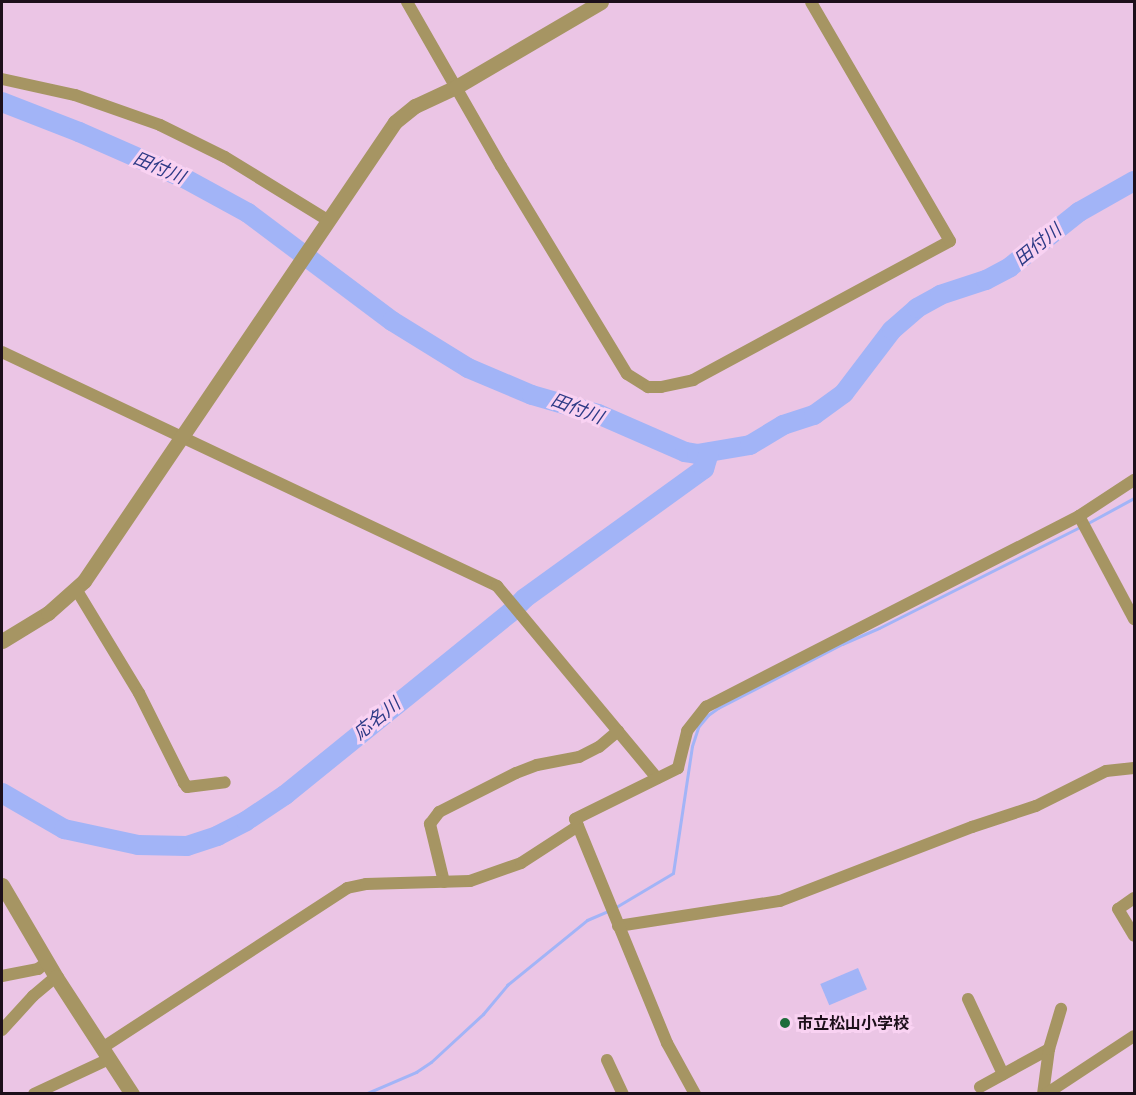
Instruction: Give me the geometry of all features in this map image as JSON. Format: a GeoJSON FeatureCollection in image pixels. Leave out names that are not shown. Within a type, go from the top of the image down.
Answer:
{"type":"FeatureCollection","features":[{"type":"Feature","properties":{"kind":"street"},"geometry":{"type":"LineString","coordinates":[[407,2],[501,166],[627,374],[648,387],[673,387],[693,380],[950,241],[811,2]]}},
{"type":"Feature","properties":{"kind":"street"},"geometry":{"type":"LineString","coordinates":[[2,641],[48,613],[76,589],[285,288],[395,122],[415,106],[456,87],[601,2]]}},
{"type":"Feature","properties":{"kind":"street"},"geometry":{"type":"LineString","coordinates":[[2,79],[75,95],[160,125],[225,158],[329,220]]}},
{"type":"Feature","properties":{"kind":"street"},"geometry":{"type":"LineString","coordinates":[[2,352],[161,428],[183,436],[483,582],[497,586],[657,778]]}},
{"type":"Feature","properties":{"kind":"street"},"geometry":{"type":"LineString","coordinates":[[695,1094],[667,1043],[575,819],[678,768],[687,731],[706,707],[1079,516],[1134,480]]}},
{"type":"Feature","properties":{"kind":"street"},"geometry":{"type":"LineString","coordinates":[[1079,516],[1134,619]]}},
{"type":"Feature","properties":{"kind":"street"},"geometry":{"type":"LineString","coordinates":[[76,589],[139,693],[187,787],[225,782]]}},
{"type":"Feature","properties":{"kind":"street"},"geometry":{"type":"LineString","coordinates":[[444,882],[430,824],[439,812],[516,773],[537,765],[579,757],[599,747],[618,731]]}},
{"type":"Feature","properties":{"kind":"street"},"geometry":{"type":"LineString","coordinates":[[618,926],[780,901],[972,826],[1036,806],[1106,771],[1134,768]]}},
{"type":"Feature","properties":{"kind":"street"},"geometry":{"type":"LineString","coordinates":[[34,1094],[105,1054],[347,888],[366,884],[470,881],[521,863],[578,826]]}},
{"type":"Feature","properties":{"kind":"street"},"geometry":{"type":"LineString","coordinates":[[2,885],[56,977],[132,1094]]}},
{"type":"Feature","properties":{"kind":"street"},"geometry":{"type":"LineString","coordinates":[[1134,898],[1118,909],[1134,936]]}},
{"type":"Feature","properties":{"kind":"street"},"geometry":{"type":"LineString","coordinates":[[2,976],[38,969],[47,962]]}},
{"type":"Feature","properties":{"kind":"street"},"geometry":{"type":"LineString","coordinates":[[2,1030],[33,996],[56,977]]}},
{"type":"Feature","properties":{"kind":"street"},"geometry":{"type":"LineString","coordinates":[[968,999],[1003,1074]]}},
{"type":"Feature","properties":{"kind":"street"},"geometry":{"type":"LineString","coordinates":[[1044,1094],[1049,1049],[1061,1009]]}},
{"type":"Feature","properties":{"kind":"street"},"geometry":{"type":"LineString","coordinates":[[1044,1094],[1134,1036]]}},
{"type":"Feature","properties":{"kind":"street"},"geometry":{"type":"LineString","coordinates":[[980,1087],[1049,1049]]}},
{"type":"Feature","properties":{"kind":"street"},"geometry":{"type":"LineString","coordinates":[[607,1060],[623,1094]]}},
{"type":"Feature","properties":{"kind":"water"},"geometry":{"type":"Polygon","coordinates":[[[858,968],[867,989],[829,1005],[820,984],[858,968]]]}},
{"type":"Feature","properties":{"kind":"waterway","name":"田付川"},"geometry":{"type":"LineString","coordinates":[[2,102],[79,132],[184,178],[248,213],[392,321],[468,368],[532,395],[598,414],[685,452],[697,454],[750,445],[783,425],[814,415],[844,393],[892,330],[917,308],[940,295],[986,280],[1010,267],[1079,212],[1134,181]]}},
{"type":"Feature","properties":{"kind":"waterway","name":"応名川"},"geometry":{"type":"LineString","coordinates":[[2,793],[64,829],[138,845],[187,846],[217,836],[246,821],[285,795],[510,613],[525,598],[704,469],[709,453]]}},
{"type":"Feature","properties":{"kind":"waterway"},"geometry":{"type":"LineString","coordinates":[[1088,523],[1134,498]]}},
{"type":"Feature","properties":{"kind":"waterway"},"geometry":{"type":"LineString","coordinates":[[616,907],[673,873],[692,746],[698,727],[708,715],[842,644],[879,628],[1082,526]]}},
{"type":"Feature","properties":{"kind":"waterway"},"geometry":{"type":"LineString","coordinates":[[365,1094],[416,1072],[431,1062],[483,1014],[507,985],[587,920],[610,910]]}},
{"type":"Feature","properties":{"kind":"place","name":"市立松山小学校"},"geometry":{"type":"Point","coordinates":[785,1023]}}]}
